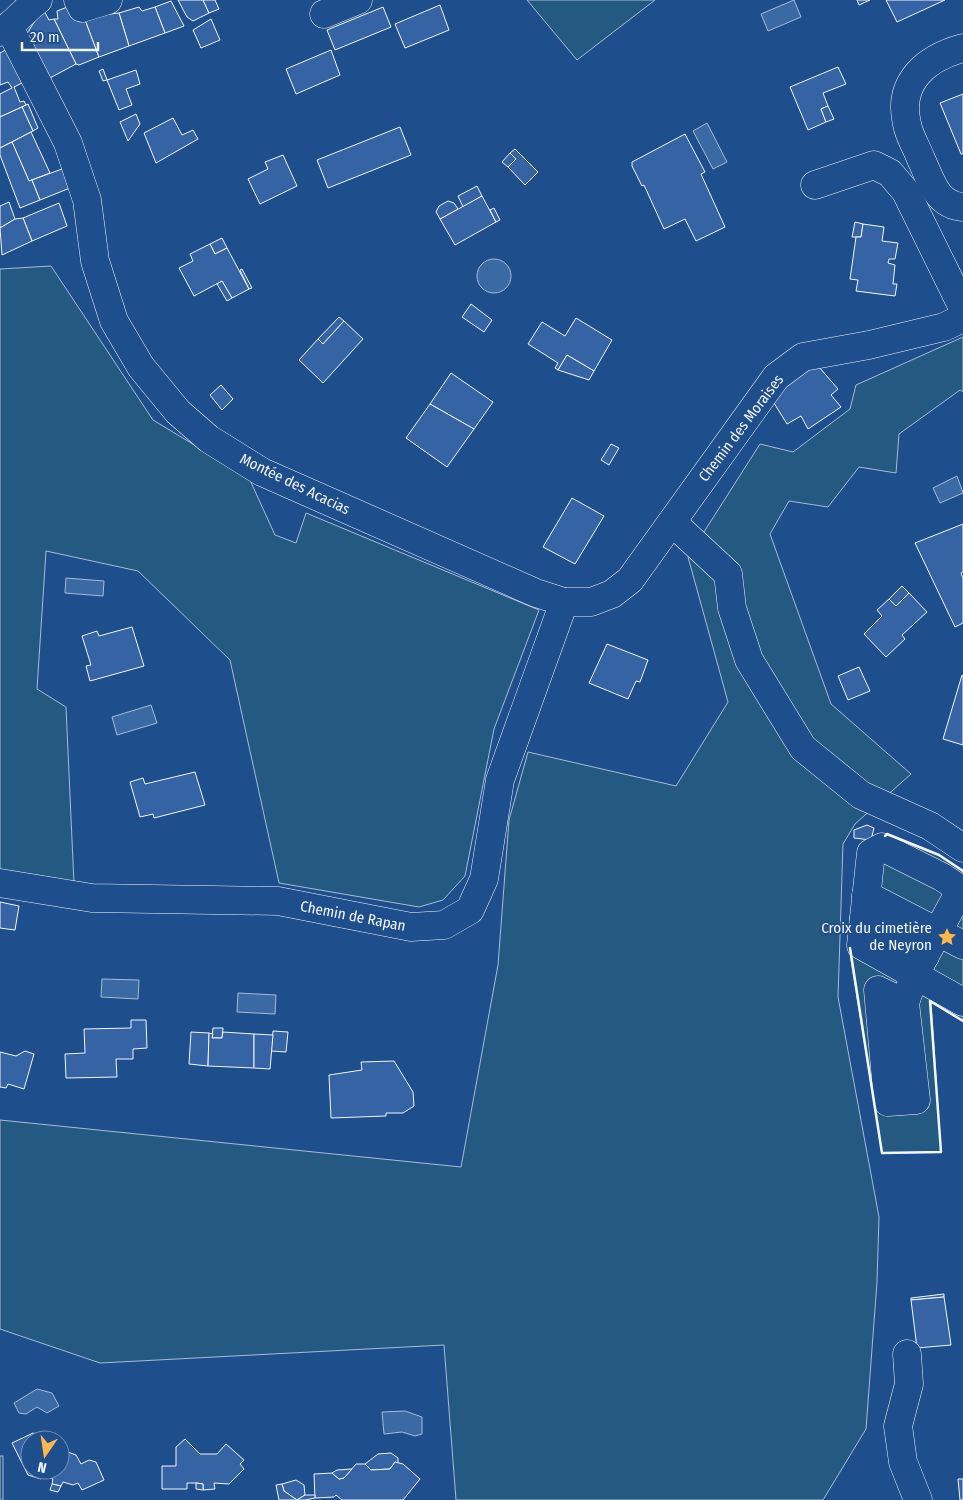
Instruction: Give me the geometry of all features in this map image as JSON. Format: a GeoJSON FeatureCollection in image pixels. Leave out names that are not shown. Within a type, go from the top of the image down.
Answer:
{"type":"FeatureCollection","features":[{"type":"Feature","properties":{"kind":"street"},"geometry":{"type":"LineString","coordinates":[[5,29],[24,10],[38,0]]}},
{"type":"Feature","properties":{"kind":"street"},"geometry":{"type":"LineString","coordinates":[[78,0],[82,8],[108,0]]}},
{"type":"Feature","properties":{"kind":"street"},"geometry":{"type":"LineString","coordinates":[[324,14],[358,0]]}},
{"type":"Feature","properties":{"kind":"street","name":"Montée des Acacias"},"geometry":{"type":"LineString","coordinates":[[5,29],[68,143],[86,200],[95,260],[114,321],[141,367],[178,412],[209,439],[262,472],[503,579],[564,602]]}},
{"type":"Feature","properties":{"kind":"street"},"geometry":{"type":"LineString","coordinates":[[963,48],[925,64],[912,79],[906,94],[905,113],[907,126],[938,197],[957,207],[963,207]]}},
{"type":"Feature","properties":{"kind":"street"},"geometry":{"type":"LineString","coordinates":[[815,185],[874,166],[890,173],[906,192],[963,308]]}},
{"type":"Feature","properties":{"kind":"street","name":"Chemin des Moraises"},"geometry":{"type":"LineString","coordinates":[[564,602],[591,602],[612,594],[630,580],[776,377],[803,357],[870,345],[944,327],[963,318]]}},
{"type":"Feature","properties":{"kind":"street"},"geometry":{"type":"LineString","coordinates":[[672,522],[728,574],[732,608],[749,660],[802,748],[861,794],[930,826],[963,848]]}},
{"type":"Feature","properties":{"kind":"street","name":"Chemin de Rapan"},"geometry":{"type":"LineString","coordinates":[[0,883],[92,898],[278,901],[411,927],[444,925],[470,910],[484,879],[500,780],[564,602]]}},
{"type":"Feature","properties":{"kind":"street"},"geometry":{"type":"LineString","coordinates":[[905,1003],[923,973],[954,935],[962,890],[942,876],[882,847],[871,853],[861,944],[923,973],[963,1002]]}},
{"type":"Feature","properties":{"kind":"street"},"geometry":{"type":"LineString","coordinates":[[865,907],[954,935]]}},
{"type":"Feature","properties":{"kind":"street"},"geometry":{"type":"LineString","coordinates":[[907,1354],[909,1384],[898,1426],[903,1462],[918,1500]]}},
{"type":"Feature","properties":{"kind":"shaded area"},"geometry":{"type":"Polygon","coordinates":[[[527,0],[655,0],[577,60],[527,0]]]}},
{"type":"Feature","properties":{"kind":"shaded area"},"geometry":{"type":"Polygon","coordinates":[[[794,0],[801,17],[768,31],[761,14],[794,0]]]}},
{"type":"Feature","properties":{"kind":"shaded area"},"geometry":{"type":"Polygon","coordinates":[[[707,123],[727,162],[713,169],[693,131],[707,123]]]}},
{"type":"Feature","properties":{"kind":"shaded area"},"geometry":{"type":"Polygon","coordinates":[[[494,259],[501,260],[506,264],[510,269],[510,283],[506,288],[501,292],[494,293],[487,292],[482,288],[478,283],[477,276],[478,269],[482,264],[487,260],[494,259]]]}},
{"type":"Feature","properties":{"kind":"shaded area"},"geometry":{"type":"Polygon","coordinates":[[[51,266],[153,420],[249,478],[275,535],[296,543],[306,513],[539,610],[494,729],[465,876],[443,900],[419,907],[279,883],[230,660],[138,571],[46,551],[37,689],[66,707],[74,884],[0,873],[0,269],[51,266]]]}},
{"type":"Feature","properties":{"kind":"shaded area"},"geometry":{"type":"Polygon","coordinates":[[[963,337],[963,392],[960,390],[899,434],[896,473],[859,467],[828,507],[789,501],[770,534],[831,704],[911,774],[855,824],[843,844],[838,997],[879,1217],[877,1282],[866,1429],[823,1500],[456,1500],[444,1345],[100,1363],[0,1329],[0,1120],[461,1167],[498,965],[509,820],[528,752],[676,786],[728,702],[688,557],[760,444],[793,452],[850,409],[856,385],[963,337]]]}},
{"type":"Feature","properties":{"kind":"shaded area"},"geometry":{"type":"Polygon","coordinates":[[[957,476],[963,493],[940,503],[933,488],[957,476]]]}},
{"type":"Feature","properties":{"kind":"shaded area"},"geometry":{"type":"Polygon","coordinates":[[[66,578],[104,581],[103,596],[65,593],[66,578]]]}},
{"type":"Feature","properties":{"kind":"shaded area"},"geometry":{"type":"Polygon","coordinates":[[[151,705],[157,723],[117,735],[112,717],[151,705]]]}},
{"type":"Feature","properties":{"kind":"shaded area"},"geometry":{"type":"Polygon","coordinates":[[[887,834],[939,855],[963,871],[963,1021],[931,1002],[941,1152],[882,1153],[850,954],[859,850],[887,834]]]}},
{"type":"Feature","properties":{"kind":"shaded area"},"geometry":{"type":"Polygon","coordinates":[[[102,979],[139,980],[138,999],[101,997],[102,979]]]}},
{"type":"Feature","properties":{"kind":"shaded area"},"geometry":{"type":"Polygon","coordinates":[[[238,993],[276,995],[275,1014],[237,1012],[238,993]]]}},
{"type":"Feature","properties":{"kind":"shaded area"},"geometry":{"type":"Polygon","coordinates":[[[37,1389],[52,1393],[59,1406],[47,1413],[37,1407],[26,1414],[19,1413],[14,1403],[37,1389]]]}},
{"type":"Feature","properties":{"kind":"shaded area"},"geometry":{"type":"Polygon","coordinates":[[[405,1411],[422,1417],[422,1434],[415,1436],[402,1432],[384,1434],[382,1412],[405,1411]]]}},
{"type":"Feature","properties":{"kind":"shaded area"},"geometry":{"type":"Polygon","coordinates":[[[0,1456],[3,1456],[3,1500],[0,1500],[0,1456]]]}},
{"type":"Feature","properties":{"kind":"building"},"geometry":{"type":"Polygon","coordinates":[[[178,0],[203,0],[209,13],[193,21],[187,17],[178,0]]]}},
{"type":"Feature","properties":{"kind":"building"},"geometry":{"type":"Polygon","coordinates":[[[203,0],[215,0],[219,9],[209,13],[203,0]]]}},
{"type":"Feature","properties":{"kind":"building"},"geometry":{"type":"Polygon","coordinates":[[[857,0],[870,0],[859,5],[857,0]]]}},
{"type":"Feature","properties":{"kind":"building"},"geometry":{"type":"Polygon","coordinates":[[[886,0],[945,0],[897,22],[886,0]]]}},
{"type":"Feature","properties":{"kind":"building"},"geometry":{"type":"Polygon","coordinates":[[[171,1],[184,26],[165,33],[155,7],[171,1]]]}},
{"type":"Feature","properties":{"kind":"building"},"geometry":{"type":"Polygon","coordinates":[[[440,5],[449,30],[405,48],[395,24],[440,5]]]}},
{"type":"Feature","properties":{"kind":"building"},"geometry":{"type":"Polygon","coordinates":[[[70,6],[84,17],[99,57],[79,65],[76,64],[54,19],[58,19],[57,11],[70,6]]]}},
{"type":"Feature","properties":{"kind":"building"},"geometry":{"type":"Polygon","coordinates":[[[139,7],[142,11],[155,7],[165,33],[129,46],[119,13],[139,7]]]}},
{"type":"Feature","properties":{"kind":"building"},"geometry":{"type":"Polygon","coordinates":[[[383,7],[391,27],[335,50],[327,30],[383,7]]]}},
{"type":"Feature","properties":{"kind":"building"},"geometry":{"type":"Polygon","coordinates":[[[43,9],[49,20],[54,19],[76,64],[48,79],[29,44],[29,30],[43,9]]]}},
{"type":"Feature","properties":{"kind":"building"},"geometry":{"type":"Polygon","coordinates":[[[119,13],[129,46],[99,57],[84,17],[119,13]]]}},
{"type":"Feature","properties":{"kind":"building"},"geometry":{"type":"Polygon","coordinates":[[[211,19],[220,40],[201,48],[193,30],[211,19]]]}},
{"type":"Feature","properties":{"kind":"building"},"geometry":{"type":"Polygon","coordinates":[[[9,48],[28,80],[14,87],[20,102],[24,101],[26,105],[0,117],[0,94],[12,88],[8,82],[0,85],[0,53],[9,48]]]}},
{"type":"Feature","properties":{"kind":"building"},"geometry":{"type":"Polygon","coordinates":[[[331,50],[340,75],[296,94],[286,69],[331,50]]]}},
{"type":"Feature","properties":{"kind":"building"},"geometry":{"type":"Polygon","coordinates":[[[838,67],[846,84],[823,93],[828,106],[821,109],[826,122],[808,130],[790,87],[838,67]]]}},
{"type":"Feature","properties":{"kind":"building"},"geometry":{"type":"Polygon","coordinates":[[[103,69],[107,80],[103,81],[99,71],[103,69]]]}},
{"type":"Feature","properties":{"kind":"building"},"geometry":{"type":"Polygon","coordinates":[[[136,70],[140,84],[126,89],[132,105],[119,110],[107,80],[136,70]]]}},
{"type":"Feature","properties":{"kind":"building"},"geometry":{"type":"Polygon","coordinates":[[[963,94],[963,154],[961,154],[940,103],[963,94]]]}},
{"type":"Feature","properties":{"kind":"building"},"geometry":{"type":"Polygon","coordinates":[[[28,104],[38,128],[33,131],[22,107],[28,104]]]}},
{"type":"Feature","properties":{"kind":"building"},"geometry":{"type":"Polygon","coordinates":[[[828,106],[834,119],[826,122],[821,109],[828,106]]]}},
{"type":"Feature","properties":{"kind":"building"},"geometry":{"type":"Polygon","coordinates":[[[22,107],[33,131],[0,148],[0,117],[22,107]]]}},
{"type":"Feature","properties":{"kind":"building"},"geometry":{"type":"Polygon","coordinates":[[[136,114],[140,124],[128,141],[120,122],[136,114]]]}},
{"type":"Feature","properties":{"kind":"building"},"geometry":{"type":"Polygon","coordinates":[[[173,118],[182,135],[193,130],[198,139],[156,163],[144,133],[173,118]]]}},
{"type":"Feature","properties":{"kind":"building"},"geometry":{"type":"Polygon","coordinates":[[[400,127],[411,155],[328,188],[317,160],[400,127]]]}},
{"type":"Feature","properties":{"kind":"building"},"geometry":{"type":"Polygon","coordinates":[[[31,132],[50,173],[29,181],[12,142],[31,132]]]}},
{"type":"Feature","properties":{"kind":"building"},"geometry":{"type":"Polygon","coordinates":[[[685,134],[705,172],[701,174],[725,227],[696,241],[685,219],[664,229],[644,185],[642,186],[632,166],[632,162],[685,134]]]}},
{"type":"Feature","properties":{"kind":"building"},"geometry":{"type":"Polygon","coordinates":[[[12,142],[29,181],[32,180],[40,200],[20,208],[0,155],[0,148],[12,142]]]}},
{"type":"Feature","properties":{"kind":"building"},"geometry":{"type":"Polygon","coordinates":[[[515,149],[538,172],[525,185],[508,167],[516,159],[510,153],[515,149]]]}},
{"type":"Feature","properties":{"kind":"building"},"geometry":{"type":"Polygon","coordinates":[[[510,153],[516,159],[508,167],[502,162],[510,153]]]}},
{"type":"Feature","properties":{"kind":"building"},"geometry":{"type":"Polygon","coordinates":[[[283,155],[297,186],[260,204],[248,179],[268,169],[265,162],[283,155]]]}},
{"type":"Feature","properties":{"kind":"building"},"geometry":{"type":"Polygon","coordinates":[[[70,166],[75,186],[40,200],[32,180],[70,166]]]}},
{"type":"Feature","properties":{"kind":"building"},"geometry":{"type":"Polygon","coordinates":[[[477,186],[482,196],[463,207],[458,196],[477,186]]]}},
{"type":"Feature","properties":{"kind":"building"},"geometry":{"type":"Polygon","coordinates":[[[482,196],[496,222],[455,245],[440,219],[482,196]]]}},
{"type":"Feature","properties":{"kind":"building"},"geometry":{"type":"Polygon","coordinates":[[[448,201],[454,203],[458,209],[440,219],[436,212],[439,206],[448,201]]]}},
{"type":"Feature","properties":{"kind":"building"},"geometry":{"type":"Polygon","coordinates":[[[9,202],[15,219],[0,228],[0,206],[9,202]]]}},
{"type":"Feature","properties":{"kind":"building"},"geometry":{"type":"Polygon","coordinates":[[[59,203],[67,226],[32,241],[23,218],[59,203]]]}},
{"type":"Feature","properties":{"kind":"building"},"geometry":{"type":"Polygon","coordinates":[[[494,208],[500,220],[496,222],[490,210],[494,208]]]}},
{"type":"Feature","properties":{"kind":"building"},"geometry":{"type":"Polygon","coordinates":[[[23,218],[32,241],[2,255],[0,228],[15,219],[23,218]]]}},
{"type":"Feature","properties":{"kind":"building"},"geometry":{"type":"Polygon","coordinates":[[[855,222],[863,224],[861,237],[852,237],[855,222]]]}},
{"type":"Feature","properties":{"kind":"building"},"geometry":{"type":"Polygon","coordinates":[[[863,224],[884,227],[882,241],[898,243],[895,259],[889,259],[888,263],[895,265],[893,284],[897,284],[895,296],[856,291],[858,280],[850,279],[856,237],[861,237],[863,224]]]}},
{"type":"Feature","properties":{"kind":"building"},"geometry":{"type":"Polygon","coordinates":[[[222,238],[227,248],[215,254],[210,244],[222,238]]]}},
{"type":"Feature","properties":{"kind":"building"},"geometry":{"type":"Polygon","coordinates":[[[210,244],[215,254],[227,248],[249,289],[232,298],[222,281],[194,296],[179,268],[193,261],[190,254],[210,244]]]}},
{"type":"Feature","properties":{"kind":"building"},"geometry":{"type":"Polygon","coordinates":[[[242,269],[252,288],[249,289],[240,270],[242,269]]]}},
{"type":"Feature","properties":{"kind":"building"},"geometry":{"type":"Polygon","coordinates":[[[222,281],[232,298],[227,301],[217,284],[222,281]]]}},
{"type":"Feature","properties":{"kind":"building"},"geometry":{"type":"Polygon","coordinates":[[[471,304],[492,320],[484,332],[462,317],[471,304]]]}},
{"type":"Feature","properties":{"kind":"building"},"geometry":{"type":"Polygon","coordinates":[[[339,317],[344,321],[323,344],[318,339],[339,317]]]}},
{"type":"Feature","properties":{"kind":"building"},"geometry":{"type":"Polygon","coordinates":[[[576,318],[612,340],[594,371],[567,355],[558,370],[555,368],[558,363],[528,344],[542,322],[565,336],[576,318]]]}},
{"type":"Feature","properties":{"kind":"building"},"geometry":{"type":"Polygon","coordinates":[[[344,321],[363,339],[323,383],[299,360],[318,339],[323,344],[344,321]]]}},
{"type":"Feature","properties":{"kind":"building"},"geometry":{"type":"Polygon","coordinates":[[[567,355],[594,371],[589,380],[558,370],[567,355]]]}},
{"type":"Feature","properties":{"kind":"building"},"geometry":{"type":"Polygon","coordinates":[[[819,367],[838,389],[831,395],[841,407],[808,429],[801,416],[787,424],[769,395],[803,371],[819,367]]]}},
{"type":"Feature","properties":{"kind":"building"},"geometry":{"type":"Polygon","coordinates":[[[451,373],[493,402],[474,429],[430,404],[451,373]]]}},
{"type":"Feature","properties":{"kind":"building"},"geometry":{"type":"Polygon","coordinates":[[[221,385],[233,399],[222,410],[210,395],[221,385]]]}},
{"type":"Feature","properties":{"kind":"building"},"geometry":{"type":"Polygon","coordinates":[[[430,404],[474,429],[447,467],[406,438],[430,404]]]}},
{"type":"Feature","properties":{"kind":"building"},"geometry":{"type":"Polygon","coordinates":[[[611,444],[619,448],[609,465],[601,460],[611,444]]]}},
{"type":"Feature","properties":{"kind":"building"},"geometry":{"type":"Polygon","coordinates":[[[572,498],[604,516],[575,564],[543,547],[572,498]]]}},
{"type":"Feature","properties":{"kind":"building"},"geometry":{"type":"Polygon","coordinates":[[[963,524],[963,572],[961,573],[963,578],[963,623],[955,627],[915,543],[963,524]]]}},
{"type":"Feature","properties":{"kind":"building"},"geometry":{"type":"Polygon","coordinates":[[[902,586],[909,593],[896,606],[889,599],[902,586]]]}},
{"type":"Feature","properties":{"kind":"building"},"geometry":{"type":"Polygon","coordinates":[[[909,593],[927,612],[902,635],[905,639],[886,657],[864,634],[882,616],[877,610],[889,599],[896,606],[909,593]]]}},
{"type":"Feature","properties":{"kind":"building"},"geometry":{"type":"Polygon","coordinates":[[[132,627],[144,666],[90,681],[86,666],[91,665],[82,636],[97,631],[99,636],[132,627]]]}},
{"type":"Feature","properties":{"kind":"building"},"geometry":{"type":"Polygon","coordinates":[[[607,644],[648,660],[640,682],[636,681],[628,699],[589,683],[607,644]]]}},
{"type":"Feature","properties":{"kind":"building"},"geometry":{"type":"Polygon","coordinates":[[[859,667],[870,691],[848,700],[838,676],[859,667]]]}},
{"type":"Feature","properties":{"kind":"building"},"geometry":{"type":"Polygon","coordinates":[[[963,676],[963,745],[943,739],[963,676]]]}},
{"type":"Feature","properties":{"kind":"building"},"geometry":{"type":"Polygon","coordinates":[[[195,772],[205,805],[154,818],[153,814],[140,817],[130,782],[143,778],[145,784],[195,772]]]}},
{"type":"Feature","properties":{"kind":"building"},"geometry":{"type":"Polygon","coordinates":[[[867,825],[874,828],[871,840],[854,838],[854,830],[867,825]]]}},
{"type":"Feature","properties":{"kind":"building"},"geometry":{"type":"Polygon","coordinates":[[[0,902],[19,906],[15,930],[0,928],[0,902]]]}},
{"type":"Feature","properties":{"kind":"building"},"geometry":{"type":"Polygon","coordinates":[[[131,1020],[146,1020],[147,1048],[133,1049],[133,1059],[116,1059],[117,1077],[66,1078],[65,1054],[85,1053],[84,1029],[131,1028],[131,1020]]]}},
{"type":"Feature","properties":{"kind":"building"},"geometry":{"type":"Polygon","coordinates":[[[213,1028],[223,1028],[222,1038],[212,1038],[213,1028]]]}},
{"type":"Feature","properties":{"kind":"building"},"geometry":{"type":"Polygon","coordinates":[[[273,1031],[288,1032],[286,1052],[271,1051],[273,1031]]]}},
{"type":"Feature","properties":{"kind":"building"},"geometry":{"type":"Polygon","coordinates":[[[191,1032],[209,1033],[208,1066],[189,1064],[191,1032]]]}},
{"type":"Feature","properties":{"kind":"building"},"geometry":{"type":"Polygon","coordinates":[[[223,1032],[254,1034],[254,1068],[208,1066],[209,1033],[213,1034],[212,1038],[222,1038],[223,1032]]]}},
{"type":"Feature","properties":{"kind":"building"},"geometry":{"type":"Polygon","coordinates":[[[254,1034],[273,1035],[270,1069],[254,1068],[254,1034]]]}},
{"type":"Feature","properties":{"kind":"building"},"geometry":{"type":"Polygon","coordinates":[[[25,1051],[34,1054],[24,1089],[8,1084],[6,1088],[0,1087],[0,1052],[16,1056],[25,1051]]]}},
{"type":"Feature","properties":{"kind":"building"},"geometry":{"type":"Polygon","coordinates":[[[394,1061],[413,1092],[414,1106],[403,1113],[386,1113],[386,1116],[331,1118],[329,1075],[362,1070],[361,1062],[394,1061]]]}},
{"type":"Feature","properties":{"kind":"building"},"geometry":{"type":"Polygon","coordinates":[[[944,1294],[944,1297],[911,1300],[911,1298],[944,1294]]]}},
{"type":"Feature","properties":{"kind":"building"},"geometry":{"type":"Polygon","coordinates":[[[944,1297],[951,1345],[917,1348],[911,1300],[944,1297]]]}},
{"type":"Feature","properties":{"kind":"building"},"geometry":{"type":"Polygon","coordinates":[[[20,1439],[20,1459],[12,1443],[20,1439]]]}},
{"type":"Feature","properties":{"kind":"building"},"geometry":{"type":"Polygon","coordinates":[[[185,1439],[200,1454],[217,1454],[226,1444],[244,1460],[240,1464],[244,1469],[229,1484],[214,1483],[215,1489],[203,1490],[203,1484],[187,1483],[187,1489],[162,1489],[162,1466],[176,1466],[176,1447],[185,1439]]]}},
{"type":"Feature","properties":{"kind":"building"},"geometry":{"type":"Polygon","coordinates":[[[70,1453],[76,1455],[81,1464],[89,1460],[96,1462],[104,1480],[82,1490],[78,1483],[73,1485],[63,1482],[61,1486],[52,1484],[53,1480],[70,1480],[70,1453]]]}},
{"type":"Feature","properties":{"kind":"building"},"geometry":{"type":"Polygon","coordinates":[[[391,1453],[398,1458],[398,1464],[395,1462],[390,1469],[371,1470],[365,1464],[378,1454],[391,1453]]]}},
{"type":"Feature","properties":{"kind":"building"},"geometry":{"type":"Polygon","coordinates":[[[395,1462],[403,1464],[420,1479],[403,1500],[342,1500],[336,1495],[334,1497],[315,1498],[314,1474],[332,1473],[339,1479],[344,1478],[356,1464],[365,1464],[371,1470],[390,1469],[395,1462]]]}},
{"type":"Feature","properties":{"kind":"building"},"geometry":{"type":"Polygon","coordinates":[[[352,1469],[344,1478],[339,1479],[332,1473],[337,1470],[352,1469]]]}},
{"type":"Feature","properties":{"kind":"building"},"geometry":{"type":"Polygon","coordinates":[[[958,1479],[963,1479],[963,1500],[960,1500],[958,1479]]]}},
{"type":"Feature","properties":{"kind":"building"},"geometry":{"type":"Polygon","coordinates":[[[296,1480],[304,1485],[305,1495],[297,1500],[284,1491],[282,1484],[296,1480]]]}},
{"type":"Feature","properties":{"kind":"building"},"geometry":{"type":"Polygon","coordinates":[[[196,1483],[203,1484],[203,1490],[196,1489],[196,1483]]]}},
{"type":"Feature","properties":{"kind":"building"},"geometry":{"type":"Polygon","coordinates":[[[52,1484],[61,1486],[58,1492],[50,1490],[52,1484]]]}},
{"type":"Feature","properties":{"kind":"building"},"geometry":{"type":"Polygon","coordinates":[[[282,1484],[284,1491],[297,1500],[279,1500],[276,1485],[282,1484]]]}},
{"type":"Feature","properties":{"kind":"building"},"geometry":{"type":"Polygon","coordinates":[[[305,1495],[315,1495],[315,1498],[297,1500],[305,1495]]]}},
{"type":"Feature","properties":{"kind":"wall"},"geometry":{"type":"LineString","coordinates":[[885,836],[887,834],[939,855],[963,871]]}},
{"type":"Feature","properties":{"kind":"wall"},"geometry":{"type":"LineString","coordinates":[[850,948],[882,1153],[941,1152],[930,1001],[963,1021]]}},
{"type":"Feature","properties":{"kind":"place","name":"Croix du cimetière de Neyron"},"geometry":{"type":"Point","coordinates":[947,937]}}]}
